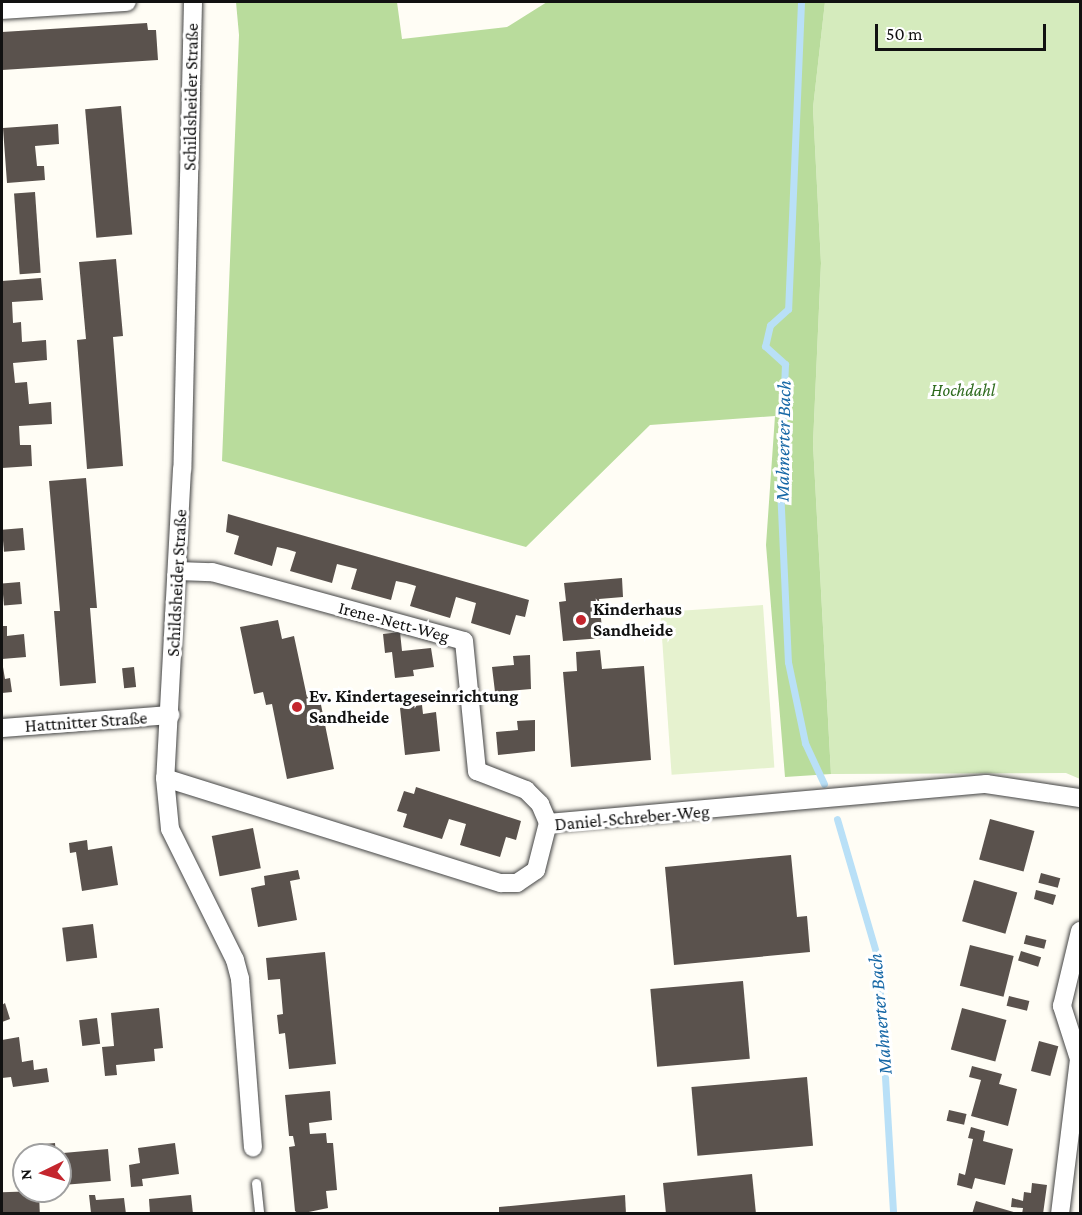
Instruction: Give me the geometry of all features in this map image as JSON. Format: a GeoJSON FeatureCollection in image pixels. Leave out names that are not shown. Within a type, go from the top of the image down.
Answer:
{"type":"FeatureCollection","features":[{"type":"Feature","properties":{"kind":"street"},"geometry":{"type":"LineString","coordinates":[[2,10],[127,2]]}},
{"type":"Feature","properties":{"kind":"street","name":"Schildsheider Straße"},"geometry":{"type":"LineString","coordinates":[[193,2],[178,571],[165,778],[170,829],[235,960],[240,979],[253,1147]]}},
{"type":"Feature","properties":{"kind":"street","name":"Irene-Nett-Weg"},"geometry":{"type":"LineString","coordinates":[[178,571],[212,572],[464,641],[477,771],[526,790],[540,804],[548,823]]}},
{"type":"Feature","properties":{"kind":"street","name":"Hattnitter Straße"},"geometry":{"type":"LineString","coordinates":[[2,728],[170,715]]}},
{"type":"Feature","properties":{"kind":"street","name":"Daniel-Schreber-Weg"},"geometry":{"type":"LineString","coordinates":[[165,778],[501,883],[517,883],[536,870],[548,823],[986,784],[1080,798]]}},
{"type":"Feature","properties":{"kind":"street"},"geometry":{"type":"LineString","coordinates":[[1060,1214],[1079,1059],[1062,1006],[1080,931]]}},
{"type":"Feature","properties":{"kind":"lane"},"geometry":{"type":"LineString","coordinates":[[256,1183],[259,1214]]}},
{"type":"Feature","properties":{"kind":"green space"},"geometry":{"type":"Polygon","coordinates":[[[236,2],[397,2],[402,39],[507,27],[547,2],[825,2],[813,108],[821,263],[813,444],[831,774],[785,777],[766,545],[775,416],[650,425],[526,547],[222,461],[239,35],[236,2]]]}},
{"type":"Feature","properties":{"kind":"green space","name":"Hochdahl"},"geometry":{"type":"Polygon","coordinates":[[[825,2],[1080,2],[1080,779],[1066,773],[831,774],[813,444],[821,263],[813,108],[825,2]]]}},
{"type":"Feature","properties":{"kind":"green space"},"geometry":{"type":"Polygon","coordinates":[[[763,605],[774,768],[672,775],[660,612],[763,605]]]}},
{"type":"Feature","properties":{"kind":"building"},"geometry":{"type":"Polygon","coordinates":[[[147,23],[148,30],[156,30],[158,60],[2,70],[2,32],[147,23]]]}},
{"type":"Feature","properties":{"kind":"building"},"geometry":{"type":"Polygon","coordinates":[[[121,106],[132,235],[96,238],[85,109],[121,106]]]}},
{"type":"Feature","properties":{"kind":"building"},"geometry":{"type":"Polygon","coordinates":[[[58,124],[59,144],[35,146],[37,166],[44,166],[45,180],[7,183],[3,128],[58,124]]]}},
{"type":"Feature","properties":{"kind":"building"},"geometry":{"type":"Polygon","coordinates":[[[35,192],[41,273],[20,274],[14,193],[35,192]]]}},
{"type":"Feature","properties":{"kind":"building"},"geometry":{"type":"Polygon","coordinates":[[[116,259],[123,336],[113,337],[123,466],[87,469],[77,340],[86,339],[79,262],[116,259]]]}},
{"type":"Feature","properties":{"kind":"building"},"geometry":{"type":"Polygon","coordinates":[[[41,278],[43,300],[12,302],[13,323],[21,322],[22,342],[46,340],[47,360],[13,363],[15,383],[27,382],[29,404],[51,402],[52,424],[19,426],[20,445],[31,445],[32,466],[2,468],[2,281],[41,278]]]}},
{"type":"Feature","properties":{"kind":"building"},"geometry":{"type":"Polygon","coordinates":[[[86,478],[97,608],[90,608],[96,683],[60,686],[54,611],[60,611],[49,481],[86,478]]]}},
{"type":"Feature","properties":{"kind":"building"},"geometry":{"type":"Polygon","coordinates":[[[228,514],[529,600],[525,617],[516,615],[510,635],[471,623],[476,603],[456,597],[450,618],[410,606],[416,586],[406,583],[396,581],[391,600],[351,589],[357,569],[337,564],[332,583],[290,571],[296,552],[286,549],[277,547],[272,566],[234,554],[239,536],[226,532],[228,514]]]}},
{"type":"Feature","properties":{"kind":"building"},"geometry":{"type":"Polygon","coordinates":[[[23,528],[25,550],[4,552],[2,530],[23,528]]]}},
{"type":"Feature","properties":{"kind":"building","name":"Kinderhaus Sandheide"},"geometry":{"type":"Polygon","coordinates":[[[622,578],[623,597],[599,599],[603,638],[563,641],[559,602],[566,601],[564,583],[622,578]]]}},
{"type":"Feature","properties":{"kind":"building"},"geometry":{"type":"Polygon","coordinates":[[[20,582],[22,604],[4,605],[2,584],[20,582]]]}},
{"type":"Feature","properties":{"kind":"building"},"geometry":{"type":"Polygon","coordinates":[[[278,620],[282,639],[294,636],[307,697],[319,695],[334,769],[287,779],[272,704],[266,705],[263,692],[254,694],[240,627],[278,620]]]}},
{"type":"Feature","properties":{"kind":"building"},"geometry":{"type":"Polygon","coordinates":[[[2,626],[7,626],[7,636],[24,634],[26,657],[2,659],[2,626]]]}},
{"type":"Feature","properties":{"kind":"building"},"geometry":{"type":"Polygon","coordinates":[[[400,632],[402,651],[431,648],[434,667],[413,670],[414,676],[395,678],[392,652],[385,653],[383,634],[400,632]]]}},
{"type":"Feature","properties":{"kind":"building"},"geometry":{"type":"Polygon","coordinates":[[[600,650],[602,669],[644,666],[651,760],[571,767],[563,672],[577,671],[576,652],[600,650]]]}},
{"type":"Feature","properties":{"kind":"building"},"geometry":{"type":"Polygon","coordinates":[[[530,655],[531,689],[495,692],[492,667],[514,665],[513,656],[530,655]]]}},
{"type":"Feature","properties":{"kind":"building"},"geometry":{"type":"Polygon","coordinates":[[[2,661],[5,679],[10,678],[12,692],[2,693],[2,661]]]}},
{"type":"Feature","properties":{"kind":"building"},"geometry":{"type":"Polygon","coordinates":[[[134,667],[136,687],[124,688],[122,668],[134,667]]]}},
{"type":"Feature","properties":{"kind":"building"},"geometry":{"type":"Polygon","coordinates":[[[422,705],[423,714],[436,712],[440,751],[405,755],[400,708],[422,705]]]}},
{"type":"Feature","properties":{"kind":"building"},"geometry":{"type":"Polygon","coordinates":[[[535,720],[535,751],[498,755],[496,732],[518,730],[517,721],[535,720]]]}},
{"type":"Feature","properties":{"kind":"building"},"geometry":{"type":"Polygon","coordinates":[[[416,787],[521,821],[516,840],[506,837],[500,857],[460,845],[466,824],[449,819],[442,839],[403,827],[407,814],[397,811],[404,791],[414,794],[416,787]]]}},
{"type":"Feature","properties":{"kind":"building"},"geometry":{"type":"Polygon","coordinates":[[[990,819],[1034,831],[1024,871],[979,860],[990,819]]]}},
{"type":"Feature","properties":{"kind":"building"},"geometry":{"type":"Polygon","coordinates":[[[253,828],[261,868],[220,876],[212,836],[253,828]]]}},
{"type":"Feature","properties":{"kind":"building"},"geometry":{"type":"Polygon","coordinates":[[[87,840],[88,850],[112,846],[118,885],[82,891],[76,852],[70,853],[69,843],[87,840]]]}},
{"type":"Feature","properties":{"kind":"building"},"geometry":{"type":"Polygon","coordinates":[[[791,855],[797,917],[807,916],[810,952],[674,965],[665,867],[791,855]]]}},
{"type":"Feature","properties":{"kind":"building"},"geometry":{"type":"Polygon","coordinates":[[[298,870],[300,879],[290,881],[297,920],[258,927],[251,888],[265,885],[264,876],[298,870]]]}},
{"type":"Feature","properties":{"kind":"building"},"geometry":{"type":"Polygon","coordinates":[[[1041,873],[1060,878],[1058,888],[1038,883],[1041,873]]]}},
{"type":"Feature","properties":{"kind":"building"},"geometry":{"type":"Polygon","coordinates":[[[974,880],[1017,892],[1005,934],[962,921],[974,880]]]}},
{"type":"Feature","properties":{"kind":"building"},"geometry":{"type":"Polygon","coordinates":[[[1036,890],[1056,895],[1053,905],[1034,899],[1036,890]]]}},
{"type":"Feature","properties":{"kind":"building"},"geometry":{"type":"Polygon","coordinates":[[[93,924],[97,958],[66,962],[62,928],[93,924]]]}},
{"type":"Feature","properties":{"kind":"building"},"geometry":{"type":"Polygon","coordinates":[[[1026,935],[1046,940],[1044,949],[1024,944],[1026,935]]]}},
{"type":"Feature","properties":{"kind":"building"},"geometry":{"type":"Polygon","coordinates":[[[970,945],[1014,956],[1004,997],[960,986],[970,945]]]}},
{"type":"Feature","properties":{"kind":"building"},"geometry":{"type":"Polygon","coordinates":[[[1021,951],[1041,957],[1038,967],[1018,961],[1021,951]]]}},
{"type":"Feature","properties":{"kind":"building"},"geometry":{"type":"Polygon","coordinates":[[[325,952],[336,1064],[289,1069],[285,1033],[279,1034],[277,1015],[283,1014],[280,979],[268,980],[266,958],[325,952]]]}},
{"type":"Feature","properties":{"kind":"building"},"geometry":{"type":"Polygon","coordinates":[[[743,981],[750,1059],[657,1067],[650,989],[743,981]]]}},
{"type":"Feature","properties":{"kind":"building"},"geometry":{"type":"Polygon","coordinates":[[[1009,996],[1029,1001],[1027,1011],[1007,1006],[1009,996]]]}},
{"type":"Feature","properties":{"kind":"building"},"geometry":{"type":"Polygon","coordinates":[[[5,1003],[10,1019],[2,1022],[2,1005],[5,1003]]]}},
{"type":"Feature","properties":{"kind":"building"},"geometry":{"type":"Polygon","coordinates":[[[159,1008],[163,1048],[154,1049],[155,1061],[116,1065],[117,1075],[105,1076],[102,1047],[114,1046],[111,1013],[159,1008]]]}},
{"type":"Feature","properties":{"kind":"building"},"geometry":{"type":"Polygon","coordinates":[[[962,1008],[1006,1020],[995,1061],[951,1050],[962,1008]]]}},
{"type":"Feature","properties":{"kind":"building"},"geometry":{"type":"Polygon","coordinates":[[[97,1018],[100,1044],[82,1046],[79,1020],[97,1018]]]}},
{"type":"Feature","properties":{"kind":"building"},"geometry":{"type":"Polygon","coordinates":[[[19,1037],[22,1062],[33,1060],[34,1070],[47,1068],[49,1082],[13,1087],[11,1077],[2,1078],[2,1040],[19,1037]]]}},
{"type":"Feature","properties":{"kind":"building"},"geometry":{"type":"Polygon","coordinates":[[[1039,1041],[1058,1046],[1050,1076],[1031,1071],[1039,1041]]]}},
{"type":"Feature","properties":{"kind":"building"},"geometry":{"type":"Polygon","coordinates":[[[972,1066],[1002,1074],[999,1084],[1017,1089],[1008,1126],[971,1116],[981,1080],[969,1077],[972,1066]]]}},
{"type":"Feature","properties":{"kind":"building"},"geometry":{"type":"Polygon","coordinates":[[[807,1077],[813,1146],[697,1156],[691,1087],[807,1077]]]}},
{"type":"Feature","properties":{"kind":"building"},"geometry":{"type":"Polygon","coordinates":[[[330,1091],[332,1120],[309,1123],[310,1134],[326,1133],[327,1143],[333,1143],[337,1190],[326,1191],[328,1208],[299,1214],[295,1211],[289,1147],[295,1146],[293,1136],[289,1136],[285,1095],[330,1091]]]}},
{"type":"Feature","properties":{"kind":"building"},"geometry":{"type":"Polygon","coordinates":[[[949,1110],[967,1114],[964,1125],[947,1121],[949,1110]]]}},
{"type":"Feature","properties":{"kind":"building"},"geometry":{"type":"Polygon","coordinates":[[[971,1127],[985,1131],[983,1141],[1013,1149],[1005,1185],[975,1178],[972,1189],[957,1185],[959,1173],[965,1175],[973,1139],[968,1138],[971,1127]]]}},
{"type":"Feature","properties":{"kind":"building"},"geometry":{"type":"Polygon","coordinates":[[[175,1143],[179,1174],[142,1179],[143,1186],[131,1187],[129,1165],[140,1163],[138,1148],[175,1143]]]}},
{"type":"Feature","properties":{"kind":"building"},"geometry":{"type":"Polygon","coordinates":[[[108,1149],[111,1181],[72,1184],[72,1152],[108,1149]]]}},
{"type":"Feature","properties":{"kind":"building"},"geometry":{"type":"Polygon","coordinates":[[[752,1174],[756,1214],[666,1214],[663,1183],[752,1174]]]}},
{"type":"Feature","properties":{"kind":"building"},"geometry":{"type":"Polygon","coordinates":[[[1032,1183],[1047,1185],[1043,1214],[1022,1214],[1023,1208],[1011,1207],[1012,1198],[1023,1201],[1024,1192],[1031,1193],[1032,1183]]]}},
{"type":"Feature","properties":{"kind":"building"},"geometry":{"type":"Polygon","coordinates":[[[2,1192],[12,1192],[12,1203],[39,1203],[40,1214],[3,1214],[2,1192]]]}},
{"type":"Feature","properties":{"kind":"building"},"geometry":{"type":"Polygon","coordinates":[[[89,1195],[95,1195],[96,1200],[124,1198],[126,1214],[91,1213],[89,1195]]]}},
{"type":"Feature","properties":{"kind":"building"},"geometry":{"type":"Polygon","coordinates":[[[191,1195],[193,1214],[150,1214],[149,1199],[191,1195]]]}},
{"type":"Feature","properties":{"kind":"building"},"geometry":{"type":"Polygon","coordinates":[[[625,1195],[626,1214],[499,1214],[499,1207],[625,1195]]]}},
{"type":"Feature","properties":{"kind":"building"},"geometry":{"type":"Polygon","coordinates":[[[976,1201],[1017,1213],[972,1214],[976,1201]]]}},
{"type":"Feature","properties":{"kind":"waterway","name":"Mahnerter Bach"},"geometry":{"type":"LineString","coordinates":[[801,2],[788,309],[770,325],[765,346],[785,364],[780,487],[788,662],[805,743],[824,784]]}},
{"type":"Feature","properties":{"kind":"waterway","name":"Mahnerter Bach"},"geometry":{"type":"LineString","coordinates":[[837,819],[878,959],[893,1214]]}},
{"type":"Feature","properties":{"kind":"place","name":"Kinderhaus Sandheide"},"geometry":{"type":"Point","coordinates":[581,620]}},
{"type":"Feature","properties":{"kind":"place","name":"Ev. Kindertageseinrichtung Sandheide"},"geometry":{"type":"Point","coordinates":[297,707]}}]}
